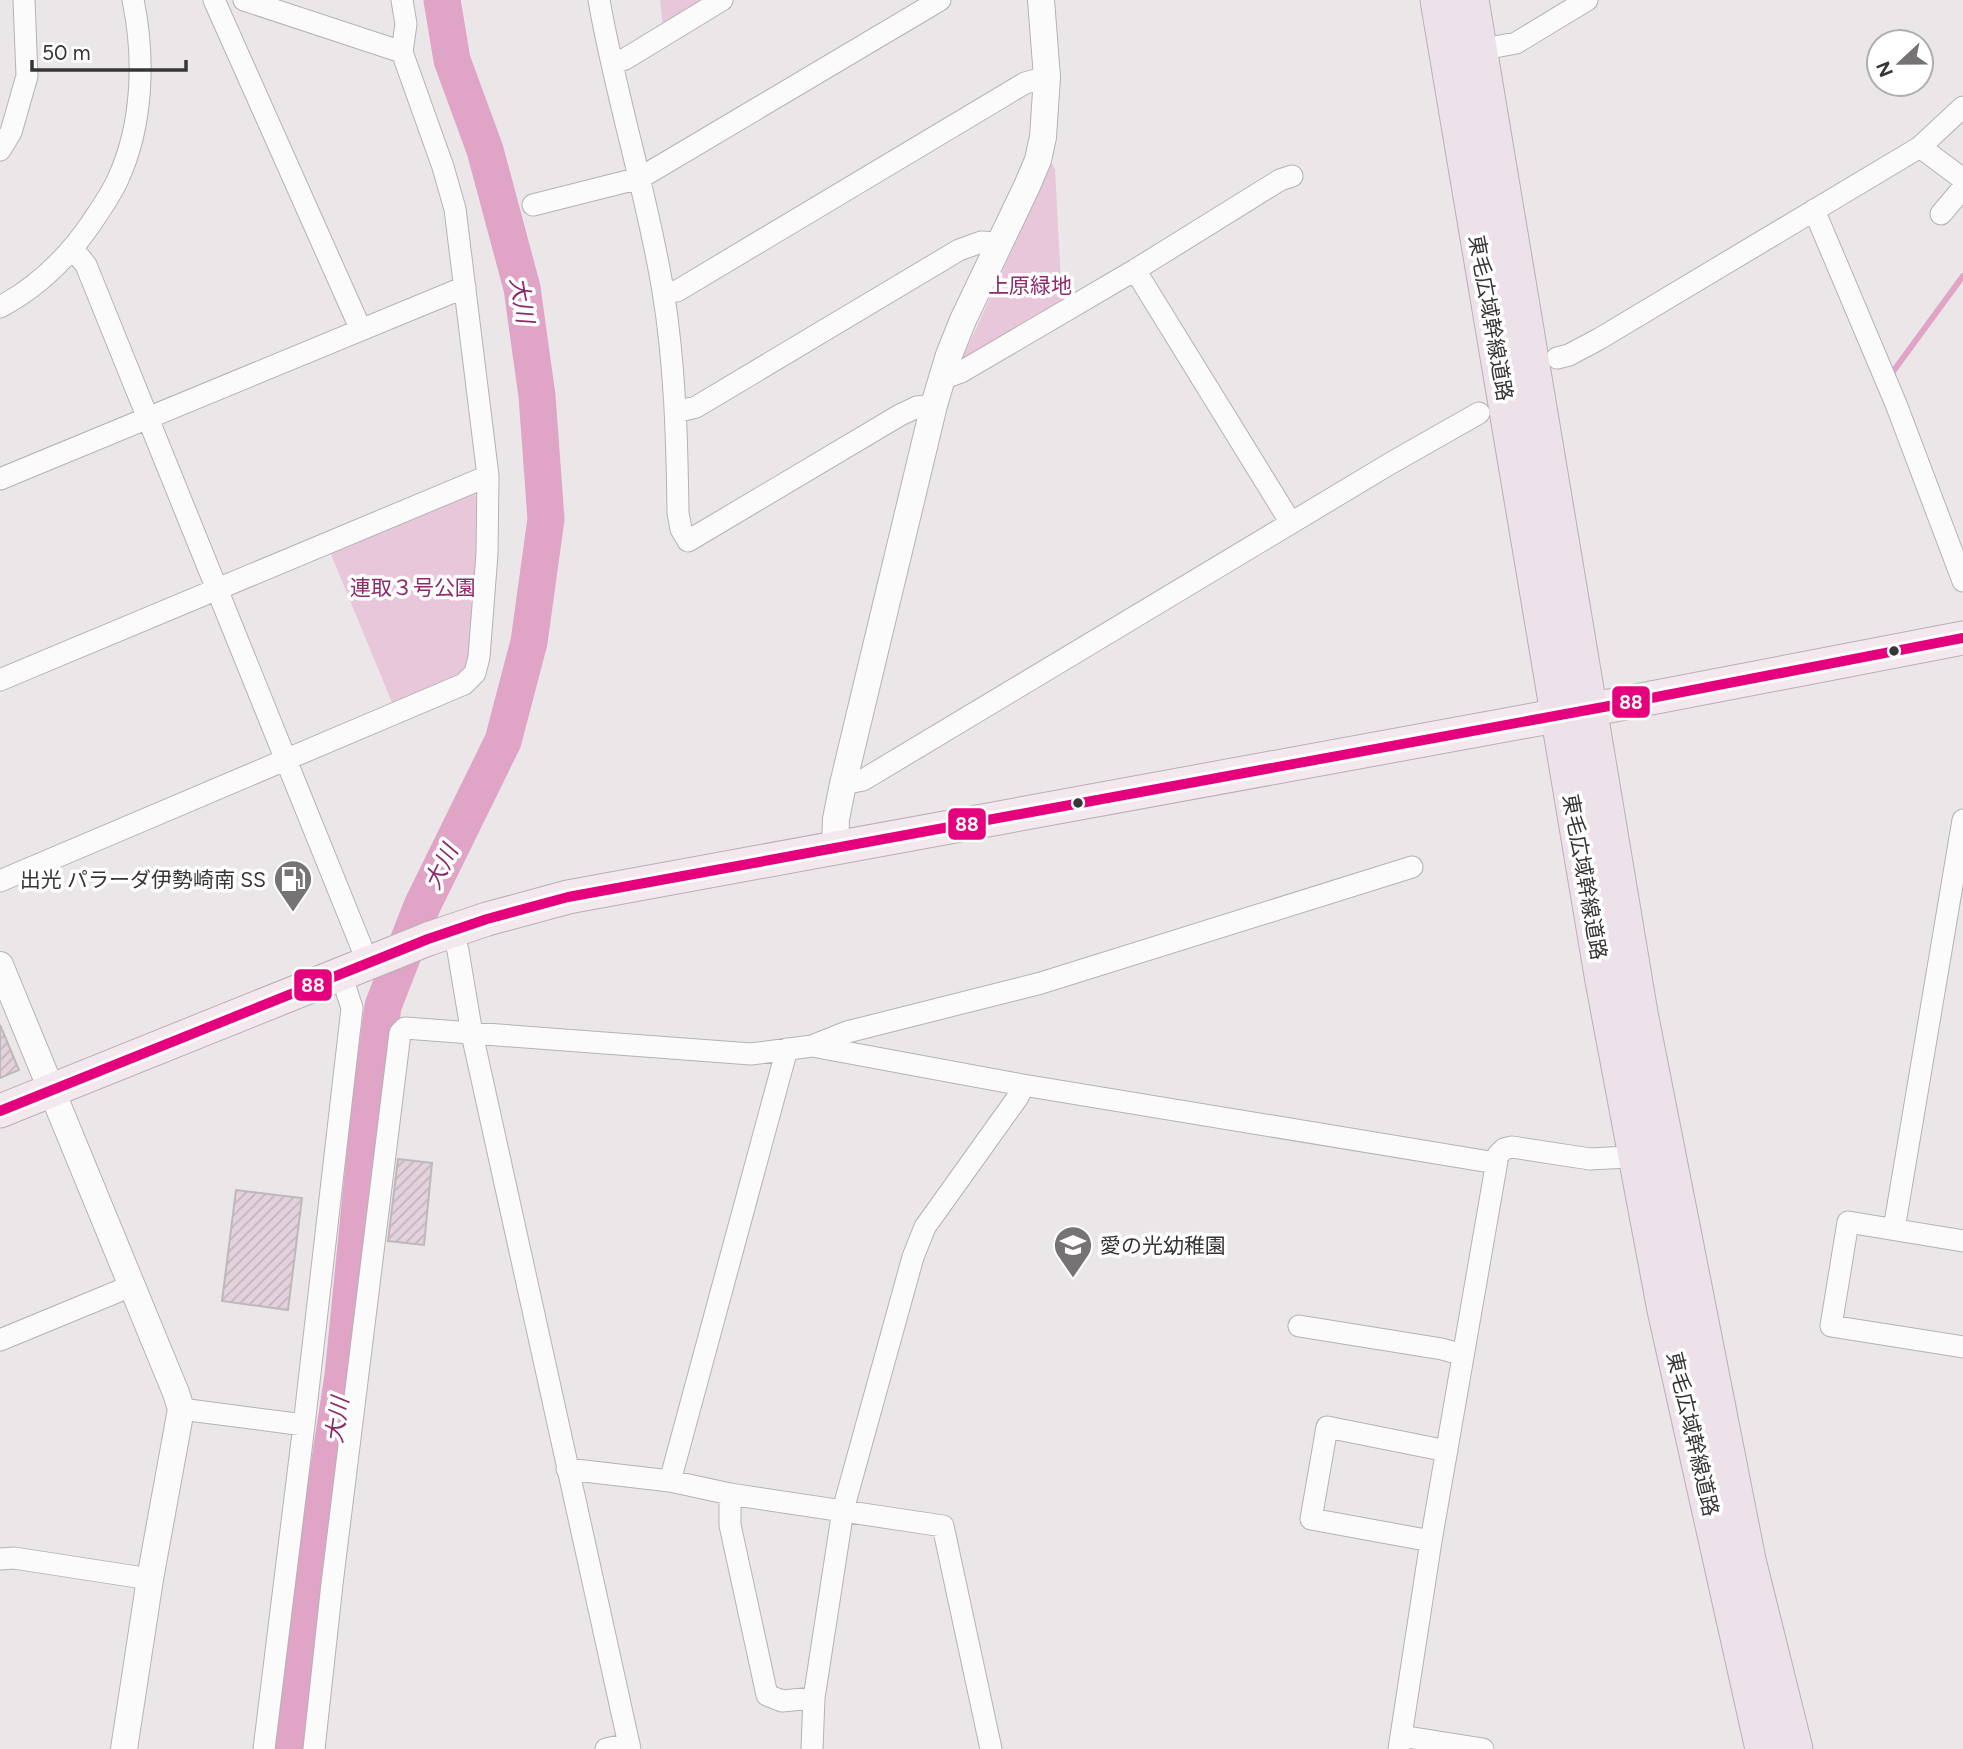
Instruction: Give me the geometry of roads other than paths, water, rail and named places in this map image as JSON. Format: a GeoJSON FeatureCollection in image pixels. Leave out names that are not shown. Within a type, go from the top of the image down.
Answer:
{"type":"FeatureCollection","features":[{"type":"Feature","properties":{"kind":"highway","name":"東毛広域幹線道路"},"geometry":{"type":"LineString","coordinates":[[1438,0],[1574,712]]}},
{"type":"Feature","properties":{"kind":"highway","name":"東毛広域幹線道路"},"geometry":{"type":"LineString","coordinates":[[1471,0],[1574,712],[1593,926],[1795,1749]]}},
{"type":"Feature","properties":{"kind":"highway","name":"東毛広域幹線道路"},"geometry":{"type":"LineString","coordinates":[[1651,1155],[1665,1310],[1763,1749]]}},
{"type":"Feature","properties":{"kind":"main road"},"geometry":{"type":"LineString","coordinates":[[0,1111],[440,935],[568,897],[1963,638]]}},
{"type":"Feature","properties":{"kind":"street"},"geometry":{"type":"LineString","coordinates":[[0,149],[11,132],[27,76],[24,0]]}},
{"type":"Feature","properties":{"kind":"street"},"geometry":{"type":"LineString","coordinates":[[0,307],[58,265],[73,249],[119,178],[133,134],[139,96],[139,29],[133,0]]}},
{"type":"Feature","properties":{"kind":"street"},"geometry":{"type":"LineString","coordinates":[[214,0],[360,330]]}},
{"type":"Feature","properties":{"kind":"street"},"geometry":{"type":"LineString","coordinates":[[244,0],[402,52]]}},
{"type":"Feature","properties":{"kind":"street"},"geometry":{"type":"LineString","coordinates":[[0,881],[464,684],[475,673],[479,657],[487,554],[488,476],[455,209],[402,52],[406,24],[402,0]]}},
{"type":"Feature","properties":{"kind":"street"},"geometry":{"type":"LineString","coordinates":[[599,0],[663,292],[676,412],[678,513],[681,529],[688,541],[900,415],[916,407],[934,405]]}},
{"type":"Feature","properties":{"kind":"street"},"geometry":{"type":"LineString","coordinates":[[613,64],[722,0]]}},
{"type":"Feature","properties":{"kind":"street"},"geometry":{"type":"LineString","coordinates":[[533,205],[640,178],[940,0]]}},
{"type":"Feature","properties":{"kind":"street"},"geometry":{"type":"LineString","coordinates":[[835,847],[836,819],[843,784],[934,405],[963,320],[1038,160],[1043,138],[1047,77],[1041,0]]}},
{"type":"Feature","properties":{"kind":"street"},"geometry":{"type":"LineString","coordinates":[[1479,50],[1516,43],[1587,0]]}},
{"type":"Feature","properties":{"kind":"street"},"geometry":{"type":"LineString","coordinates":[[663,292],[677,290],[1025,83],[1047,77]]}},
{"type":"Feature","properties":{"kind":"street"},"geometry":{"type":"LineString","coordinates":[[1558,358],[1599,339],[1920,147],[1963,107]]}},
{"type":"Feature","properties":{"kind":"street"},"geometry":{"type":"LineString","coordinates":[[1920,147],[1963,179]]}},
{"type":"Feature","properties":{"kind":"street"},"geometry":{"type":"LineString","coordinates":[[942,379],[961,372],[1135,270],[1280,180],[1292,176]]}},
{"type":"Feature","properties":{"kind":"street"},"geometry":{"type":"LineString","coordinates":[[1941,214],[1963,188]]}},
{"type":"Feature","properties":{"kind":"street"},"geometry":{"type":"LineString","coordinates":[[1814,210],[1896,404],[1963,581]]}},
{"type":"Feature","properties":{"kind":"street"},"geometry":{"type":"LineString","coordinates":[[676,412],[696,407],[959,250],[981,242],[999,243]]}},
{"type":"Feature","properties":{"kind":"street"},"geometry":{"type":"LineString","coordinates":[[73,249],[86,265],[285,759],[361,966],[352,1008],[264,1749]]}},
{"type":"Feature","properties":{"kind":"street"},"geometry":{"type":"LineString","coordinates":[[1135,270],[1291,523]]}},
{"type":"Feature","properties":{"kind":"street"},"geometry":{"type":"LineString","coordinates":[[0,479],[465,287]]}},
{"type":"Feature","properties":{"kind":"street"},"geometry":{"type":"LineString","coordinates":[[843,784],[863,780],[1479,413]]}},
{"type":"Feature","properties":{"kind":"street"},"geometry":{"type":"LineString","coordinates":[[0,680],[488,476]]}},
{"type":"Feature","properties":{"kind":"street"},"geometry":{"type":"LineString","coordinates":[[1894,1229],[1963,820]]}},
{"type":"Feature","properties":{"kind":"street"},"geometry":{"type":"LineString","coordinates":[[314,1749],[400,1033],[405,1028],[751,1054],[812,1046],[847,1032],[1041,983],[1412,867]]}},
{"type":"Feature","properties":{"kind":"street"},"geometry":{"type":"LineString","coordinates":[[440,935],[458,951],[472,1034],[629,1747],[606,1749]]}},
{"type":"Feature","properties":{"kind":"street"},"geometry":{"type":"LineString","coordinates":[[0,965],[181,1409],[150,1579],[124,1749]]}},
{"type":"Feature","properties":{"kind":"street"},"geometry":{"type":"LineString","coordinates":[[812,1046],[1023,1086],[1496,1163]]}},
{"type":"Feature","properties":{"kind":"street"},"geometry":{"type":"LineString","coordinates":[[670,1480],[787,1049]]}},
{"type":"Feature","properties":{"kind":"street"},"geometry":{"type":"LineString","coordinates":[[812,1749],[814,1698],[843,1510],[918,1242],[925,1227],[1018,1097],[1023,1086]]}},
{"type":"Feature","properties":{"kind":"street"},"geometry":{"type":"LineString","coordinates":[[1483,1749],[1400,1743],[1431,1541],[1496,1163],[1504,1149],[1512,1147],[1590,1159],[1651,1155]]}},
{"type":"Feature","properties":{"kind":"street"},"geometry":{"type":"LineString","coordinates":[[1963,1241],[1847,1222],[1830,1326],[1963,1347]]}},
{"type":"Feature","properties":{"kind":"street"},"geometry":{"type":"LineString","coordinates":[[0,1339],[131,1286]]}},
{"type":"Feature","properties":{"kind":"street"},"geometry":{"type":"LineString","coordinates":[[1298,1326],[1464,1355]]}},
{"type":"Feature","properties":{"kind":"street"},"geometry":{"type":"LineString","coordinates":[[181,1409],[304,1425]]}},
{"type":"Feature","properties":{"kind":"street"},"geometry":{"type":"LineString","coordinates":[[1431,1541],[1311,1519],[1320,1466],[1327,1427],[1447,1451]]}},
{"type":"Feature","properties":{"kind":"street"},"geometry":{"type":"LineString","coordinates":[[568,1469],[670,1480],[730,1494],[943,1526],[991,1749]]}},
{"type":"Feature","properties":{"kind":"street"},"geometry":{"type":"LineString","coordinates":[[730,1494],[730,1525],[767,1695],[782,1701],[814,1698]]}},
{"type":"Feature","properties":{"kind":"street"},"geometry":{"type":"LineString","coordinates":[[0,1559],[14,1558],[150,1579]]}},
{"type":"Feature","properties":{"kind":"waterway","name":"大川"},"geometry":{"type":"LineString","coordinates":[[292,1749],[321,1518],[343,1376],[371,1094],[383,1006],[422,906],[503,741],[529,642],[546,519],[537,396],[522,288],[485,150],[452,60],[442,0]]}},
{"type":"Feature","properties":{"kind":"waterway"},"geometry":{"type":"LineString","coordinates":[[1892,373],[1963,276]]}},
{"type":"Feature","properties":{"kind":"place","name":"出光 パラーダ伊勢崎南 SS"},"geometry":{"type":"Point","coordinates":[293,913]}},
{"type":"Feature","properties":{"kind":"place","name":"愛の光幼稚園"},"geometry":{"type":"Point","coordinates":[1073,1279]}},
{"type":"Feature","properties":{"kind":"park label","name":"上原緑地"},"geometry":{"type":"Point","coordinates":[1030,285]}},
{"type":"Feature","properties":{"kind":"park label","name":"連取３号公園"},"geometry":{"type":"Point","coordinates":[413,587]}}]}
